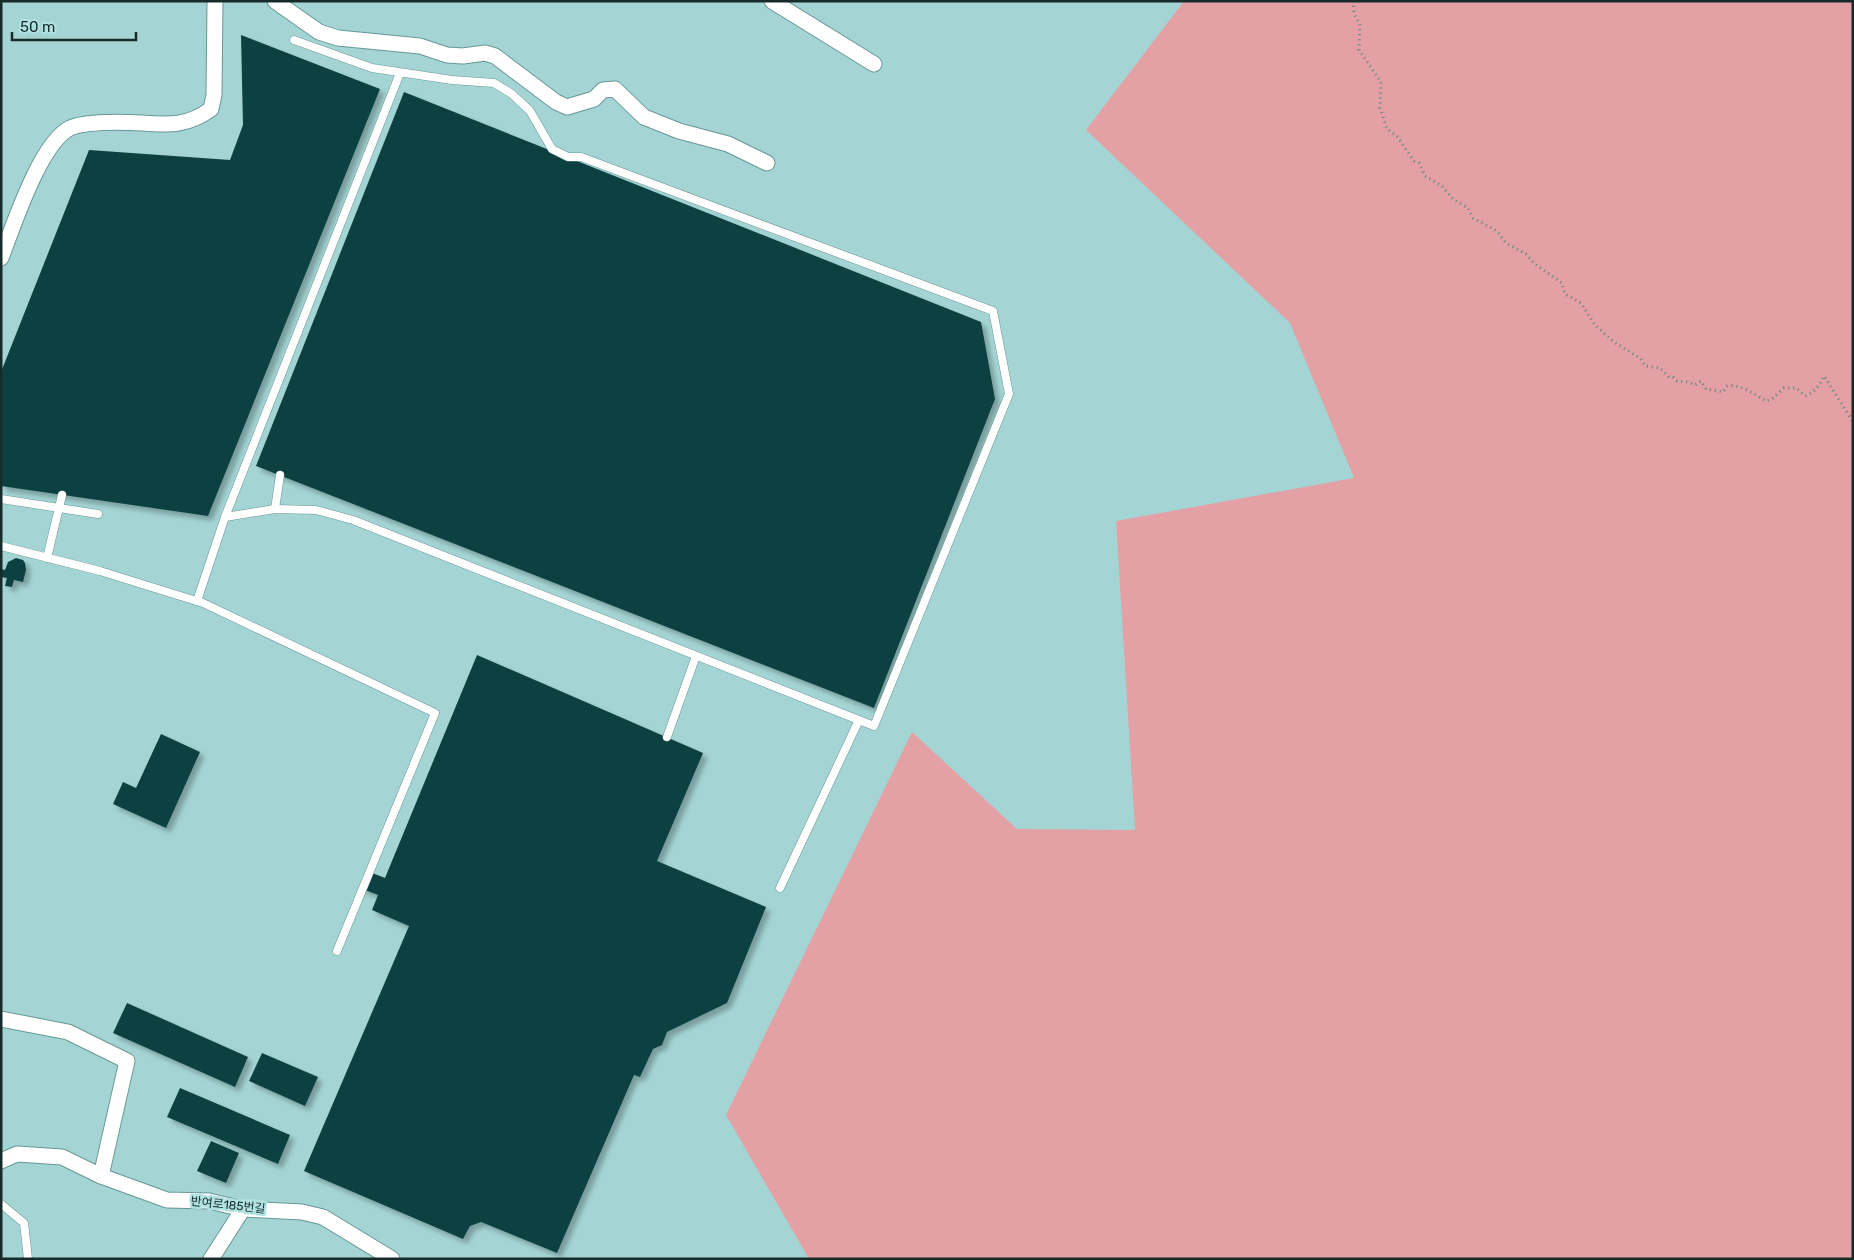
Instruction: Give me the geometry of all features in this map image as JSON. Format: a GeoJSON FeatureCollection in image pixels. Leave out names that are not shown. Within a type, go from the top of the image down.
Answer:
{"type":"FeatureCollection","features":[{"type":"Feature","properties":{"kind":"street"},"geometry":{"type":"LineString","coordinates":[[1,258],[25,193],[56,140],[71,128],[89,124],[123,122],[178,123],[197,119],[211,109],[214,95],[215,1]]}},
{"type":"Feature","properties":{"kind":"street"},"geometry":{"type":"LineString","coordinates":[[275,1],[318,32],[338,38],[420,46],[447,55],[463,56],[485,53],[495,56],[556,102],[567,107],[594,99],[603,90],[615,90],[644,117],[679,131],[728,144],[768,163]]}},
{"type":"Feature","properties":{"kind":"street"},"geometry":{"type":"LineString","coordinates":[[772,1],[874,64]]}},
{"type":"Feature","properties":{"kind":"street"},"geometry":{"type":"LineString","coordinates":[[1,1019],[68,1032],[127,1061],[101,1176]]}},
{"type":"Feature","properties":{"kind":"street","name":"반여로185번길"},"geometry":{"type":"LineString","coordinates":[[1,1160],[17,1154],[62,1157],[101,1176],[167,1200],[209,1201],[243,1210],[302,1212],[323,1216],[392,1259]]}},
{"type":"Feature","properties":{"kind":"street"},"geometry":{"type":"LineString","coordinates":[[211,1259],[243,1210]]}},
{"type":"Feature","properties":{"kind":"lane"},"geometry":{"type":"LineString","coordinates":[[224,517],[275,509],[316,510],[353,520],[874,726],[1009,394],[993,312],[582,157],[568,156],[552,149],[530,111],[512,94],[494,83],[452,80],[372,68],[294,40]]}},
{"type":"Feature","properties":{"kind":"lane"},"geometry":{"type":"LineString","coordinates":[[197,601],[224,517],[400,73]]}},
{"type":"Feature","properties":{"kind":"lane"},"geometry":{"type":"LineString","coordinates":[[275,509],[280,475]]}},
{"type":"Feature","properties":{"kind":"lane"},"geometry":{"type":"LineString","coordinates":[[47,558],[62,495]]}},
{"type":"Feature","properties":{"kind":"lane"},"geometry":{"type":"LineString","coordinates":[[1,500],[98,514]]}},
{"type":"Feature","properties":{"kind":"lane"},"geometry":{"type":"LineString","coordinates":[[1,546],[100,571],[197,601],[435,713],[337,950]]}},
{"type":"Feature","properties":{"kind":"lane"},"geometry":{"type":"LineString","coordinates":[[667,737],[696,656]]}},
{"type":"Feature","properties":{"kind":"lane"},"geometry":{"type":"LineString","coordinates":[[780,888],[858,720]]}},
{"type":"Feature","properties":{"kind":"lane"},"geometry":{"type":"LineString","coordinates":[[1,1204],[24,1223],[28,1259]]}},
{"type":"Feature","properties":{"kind":"path"},"geometry":{"type":"LineString","coordinates":[[1353,1],[1354,14],[1360,24],[1360,50],[1381,82],[1380,108],[1388,129],[1397,136],[1414,161],[1419,163],[1426,176],[1442,186],[1453,199],[1468,208],[1473,218],[1498,231],[1506,243],[1526,254],[1535,264],[1562,283],[1565,294],[1582,303],[1595,325],[1614,342],[1640,358],[1645,366],[1660,368],[1676,381],[1695,384],[1701,380],[1706,389],[1723,392],[1727,386],[1734,385],[1766,400],[1772,399],[1784,388],[1796,388],[1804,396],[1813,393],[1820,385],[1824,376],[1853,422]]}},
{"type":"Feature","properties":{"kind":"shaded area"},"geometry":{"type":"Polygon","coordinates":[[[1184,1],[1853,1],[1853,1259],[809,1259],[726,1115],[912,732],[1017,829],[1135,830],[1116,521],[1354,478],[1290,323],[1086,130],[1184,1]]]}},
{"type":"Feature","properties":{"kind":"building"},"geometry":{"type":"Polygon","coordinates":[[[241,35],[380,89],[208,516],[1,486],[1,372],[89,150],[230,160],[243,125],[241,35]]]}},
{"type":"Feature","properties":{"kind":"building"},"geometry":{"type":"Polygon","coordinates":[[[404,92],[981,322],[995,399],[874,708],[256,466],[404,92]]]}},
{"type":"Feature","properties":{"kind":"building"},"geometry":{"type":"Polygon","coordinates":[[[16,558],[23,560],[25,563],[26,570],[23,582],[14,580],[12,587],[5,586],[7,578],[1,577],[1,569],[5,570],[8,562],[16,558]]]}},
{"type":"Feature","properties":{"kind":"building"},"geometry":{"type":"Polygon","coordinates":[[[477,655],[703,753],[657,861],[766,907],[727,1003],[667,1032],[662,1045],[653,1049],[640,1077],[634,1075],[557,1253],[481,1222],[470,1226],[463,1239],[304,1171],[409,926],[372,910],[378,895],[360,888],[367,871],[385,878],[477,655]]]}},
{"type":"Feature","properties":{"kind":"building"},"geometry":{"type":"Polygon","coordinates":[[[161,734],[200,752],[166,828],[113,804],[123,782],[136,788],[161,734]]]}},
{"type":"Feature","properties":{"kind":"building"},"geometry":{"type":"Polygon","coordinates":[[[127,1003],[248,1057],[235,1087],[113,1033],[127,1003]]]}},
{"type":"Feature","properties":{"kind":"building"},"geometry":{"type":"Polygon","coordinates":[[[262,1053],[318,1077],[305,1106],[249,1081],[262,1053]]]}},
{"type":"Feature","properties":{"kind":"building"},"geometry":{"type":"Polygon","coordinates":[[[180,1088],[290,1135],[278,1164],[167,1117],[180,1088]]]}},
{"type":"Feature","properties":{"kind":"building"},"geometry":{"type":"Polygon","coordinates":[[[211,1141],[239,1153],[226,1183],[197,1171],[211,1141]]]}}]}
